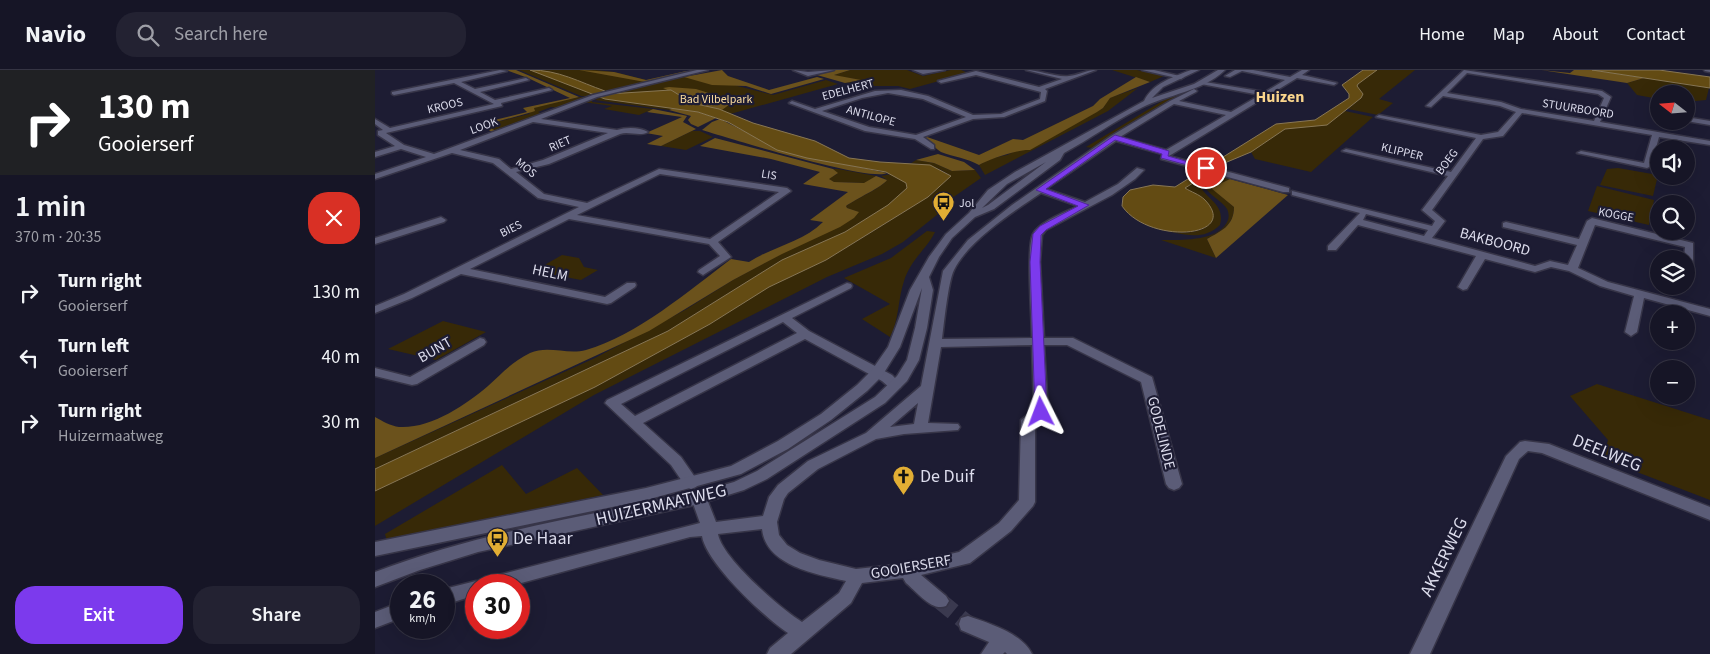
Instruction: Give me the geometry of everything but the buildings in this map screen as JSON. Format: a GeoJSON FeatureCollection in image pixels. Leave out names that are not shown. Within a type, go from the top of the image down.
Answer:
{"type":"FeatureCollection","features":[{"type":"Feature","properties":{"kind":"street","name":"LOOK"},"geometry":{"type":"LineString","coordinates":[[375,177],[600,95],[703,70]]}},
{"type":"Feature","properties":{"kind":"street"},"geometry":{"type":"LineString","coordinates":[[796,70],[808,74],[831,70]]}},
{"type":"Feature","properties":{"kind":"street"},"geometry":{"type":"LineString","coordinates":[[916,70],[932,72],[943,70]]}},
{"type":"Feature","properties":{"kind":"street"},"geometry":{"type":"LineString","coordinates":[[968,70],[1039,89],[1093,70]]}},
{"type":"Feature","properties":{"kind":"street"},"geometry":{"type":"LineString","coordinates":[[1029,70],[1069,79]]}},
{"type":"Feature","properties":{"kind":"street"},"geometry":{"type":"LineString","coordinates":[[1145,70],[1181,77]]}},
{"type":"Feature","properties":{"kind":"street","name":"HUIZERMAATWEG"},"geometry":{"type":"LineString","coordinates":[[920,428],[948,271],[961,251],[980,234],[1040,190],[1115,138],[1222,70]]}},
{"type":"Feature","properties":{"kind":"street"},"geometry":{"type":"LineString","coordinates":[[1228,76],[1240,70]]}},
{"type":"Feature","properties":{"kind":"street"},"geometry":{"type":"LineString","coordinates":[[1244,70],[1334,83]]}},
{"type":"Feature","properties":{"kind":"street"},"geometry":{"type":"LineString","coordinates":[[1165,155],[1306,70]]}},
{"type":"Feature","properties":{"kind":"street","name":"KROOS"},"geometry":{"type":"LineString","coordinates":[[394,93],[504,71]]}},
{"type":"Feature","properties":{"kind":"street"},"geometry":{"type":"LineString","coordinates":[[1194,71],[1211,76]]}},
{"type":"Feature","properties":{"kind":"street","name":"HUIZERMAATWEG"},"geometry":{"type":"LineString","coordinates":[[1147,102],[1153,92],[1194,71]]}},
{"type":"Feature","properties":{"kind":"street"},"geometry":{"type":"LineString","coordinates":[[1429,106],[1465,71],[1600,92],[1608,96],[1597,124]]}},
{"type":"Feature","properties":{"kind":"street"},"geometry":{"type":"LineString","coordinates":[[941,81],[977,73]]}},
{"type":"Feature","properties":{"kind":"street","name":"KROOS"},"geometry":{"type":"LineString","coordinates":[[389,130],[500,105],[458,79]]}},
{"type":"Feature","properties":{"kind":"street","name":"KROOS"},"geometry":{"type":"LineString","coordinates":[[475,91],[526,80]]}},
{"type":"Feature","properties":{"kind":"street"},"geometry":{"type":"LineString","coordinates":[[1201,82],[1265,94]]}},
{"type":"Feature","properties":{"kind":"street"},"geometry":{"type":"LineString","coordinates":[[1169,83],[1192,89]]}},
{"type":"Feature","properties":{"kind":"street","name":"ANTILOPE"},"geometry":{"type":"LineString","coordinates":[[917,137],[972,117],[1002,116],[1043,100],[1045,91],[1039,89]]}},
{"type":"Feature","properties":{"kind":"street","name":"HUIZERMAATWEG"},"geometry":{"type":"LineString","coordinates":[[375,580],[416,564],[479,545],[695,491],[783,445],[826,417],[862,388],[877,373],[894,347],[915,290],[934,257],[949,236],[972,215],[991,207],[1057,158],[1060,153],[1147,102],[1192,89]]}},
{"type":"Feature","properties":{"kind":"street","name":"KROOS"},"geometry":{"type":"LineString","coordinates":[[495,102],[549,90]]}},
{"type":"Feature","properties":{"kind":"street","name":"EDELHERT"},"geometry":{"type":"LineString","coordinates":[[815,110],[876,92],[901,93],[918,94],[934,99],[972,117]]}},
{"type":"Feature","properties":{"kind":"street","name":"STUURBOORD"},"geometry":{"type":"LineString","coordinates":[[1442,94],[1501,104],[1520,111],[1710,143]]}},
{"type":"Feature","properties":{"kind":"street"},"geometry":{"type":"LineString","coordinates":[[1172,102],[1231,114]]}},
{"type":"Feature","properties":{"kind":"street","name":"ANTILOPE"},"geometry":{"type":"LineString","coordinates":[[792,103],[868,129],[917,137],[931,147]]}},
{"type":"Feature","properties":{"kind":"street"},"geometry":{"type":"LineString","coordinates":[[1379,117],[1481,137],[1500,134],[1520,111]]}},
{"type":"Feature","properties":{"kind":"street","name":"RIET"},"geometry":{"type":"LineString","coordinates":[[531,120],[617,132]]}},
{"type":"Feature","properties":{"kind":"street"},"geometry":{"type":"LineString","coordinates":[[1695,120],[1710,123]]}},
{"type":"Feature","properties":{"kind":"street"},"geometry":{"type":"LineString","coordinates":[[375,121],[389,130]]}},
{"type":"Feature","properties":{"kind":"street"},"geometry":{"type":"LineString","coordinates":[[389,130],[381,133],[401,147],[434,157]]}},
{"type":"Feature","properties":{"kind":"street","name":"RIET"},"geometry":{"type":"LineString","coordinates":[[511,171],[546,162],[617,132],[631,130],[644,132]]}},
{"type":"Feature","properties":{"kind":"street"},"geometry":{"type":"LineString","coordinates":[[1581,153],[1647,166],[1656,134]]}},
{"type":"Feature","properties":{"kind":"street","name":"BOEG"},"geometry":{"type":"LineString","coordinates":[[1434,229],[1440,221],[1427,210],[1481,137]]}},
{"type":"Feature","properties":{"kind":"street"},"geometry":{"type":"LineString","coordinates":[[1115,138],[1210,169],[1434,229],[1426,240]]}},
{"type":"Feature","properties":{"kind":"street"},"geometry":{"type":"LineString","coordinates":[[375,155],[401,147]]}},
{"type":"Feature","properties":{"kind":"street","name":"MOS"},"geometry":{"type":"LineString","coordinates":[[450,150],[481,156],[495,161],[511,171],[541,196],[585,206]]}},
{"type":"Feature","properties":{"kind":"street","name":"KLIPPER"},"geometry":{"type":"LineString","coordinates":[[1346,151],[1452,175]]}},
{"type":"Feature","properties":{"kind":"street","name":"GOOIERSERF"},"geometry":{"type":"LineString","coordinates":[[777,654],[845,598],[851,590],[856,576],[912,570],[964,558],[1005,527],[1027,502],[1028,420],[1041,412],[1035,262],[1037,234],[1043,228],[1136,175],[1140,170]]}},
{"type":"Feature","properties":{"kind":"street","name":"BIES"},"geometry":{"type":"LineString","coordinates":[[375,310],[409,296],[585,206],[659,171]]}},
{"type":"Feature","properties":{"kind":"street","name":"LIS"},"geometry":{"type":"LineString","coordinates":[[659,171],[787,190],[712,242]]}},
{"type":"Feature","properties":{"kind":"street"},"geometry":{"type":"LineString","coordinates":[[1040,190],[1085,205]]}},
{"type":"Feature","properties":{"kind":"street"},"geometry":{"type":"LineString","coordinates":[[1332,248],[1365,211]]}},
{"type":"Feature","properties":{"kind":"street"},"geometry":{"type":"LineString","coordinates":[[566,216],[712,242],[725,257],[703,272]]}},
{"type":"Feature","properties":{"kind":"street"},"geometry":{"type":"LineString","coordinates":[[375,241],[441,220]]}},
{"type":"Feature","properties":{"kind":"street","name":"KOGGE"},"geometry":{"type":"LineString","coordinates":[[1572,269],[1581,243],[1592,221],[1691,245],[1690,250]]}},
{"type":"Feature","properties":{"kind":"street","name":"BAKBOORD"},"geometry":{"type":"LineString","coordinates":[[1356,222],[1535,269],[1550,264],[1572,269],[1604,284],[1710,313]]}},
{"type":"Feature","properties":{"kind":"street"},"geometry":{"type":"LineString","coordinates":[[1506,225],[1581,243]]}},
{"type":"Feature","properties":{"kind":"street"},"geometry":{"type":"LineString","coordinates":[[1463,288],[1482,255]]}},
{"type":"Feature","properties":{"kind":"street","name":"HELM"},"geometry":{"type":"LineString","coordinates":[[458,270],[607,301],[631,284]]}},
{"type":"Feature","properties":{"kind":"street","name":"HUIZERMAATWEG"},"geometry":{"type":"LineString","coordinates":[[375,549],[646,494],[739,486],[762,475],[872,406],[895,385],[913,360],[928,290],[924,277]]}},
{"type":"Feature","properties":{"kind":"street","name":"HUIZERMAATWEG"},"geometry":{"type":"LineString","coordinates":[[695,491],[676,461],[613,403],[847,286]]}},
{"type":"Feature","properties":{"kind":"street"},"geometry":{"type":"LineString","coordinates":[[1631,332],[1640,294]]}},
{"type":"Feature","properties":{"kind":"street"},"geometry":{"type":"LineString","coordinates":[[783,318],[805,334],[877,373],[895,385]]}},
{"type":"Feature","properties":{"kind":"street"},"geometry":{"type":"LineString","coordinates":[[633,423],[805,334]]}},
{"type":"Feature","properties":{"kind":"street","name":"GODELINDE"},"geometry":{"type":"LineString","coordinates":[[936,343],[1069,341],[1147,380],[1174,484]]}},
{"type":"Feature","properties":{"kind":"street","name":"BUNT"},"geometry":{"type":"LineString","coordinates":[[375,372],[412,381],[480,342]]}},
{"type":"Feature","properties":{"kind":"street"},"geometry":{"type":"LineString","coordinates":[[856,576],[817,568],[781,550],[771,537],[769,522],[777,497],[792,480],[813,465],[871,436],[928,387]]}},
{"type":"Feature","properties":{"kind":"street"},"geometry":{"type":"LineString","coordinates":[[871,436],[904,429],[953,428]]}},
{"type":"Feature","properties":{"kind":"street","name":"DEELWEG"},"geometry":{"type":"LineString","coordinates":[[1505,477],[1513,456],[1525,446],[1544,448],[1710,514]]}},
{"type":"Feature","properties":{"kind":"street","name":"AKKERWEG"},"geometry":{"type":"LineString","coordinates":[[1420,654],[1505,477]]}},
{"type":"Feature","properties":{"kind":"street"},"geometry":{"type":"LineString","coordinates":[[695,491],[709,528],[715,551],[729,569],[779,616],[804,633]]}},
{"type":"Feature","properties":{"kind":"street","name":"HUIZERMAATWEG"},"geometry":{"type":"LineString","coordinates":[[528,574],[681,533],[769,522]]}},
{"type":"Feature","properties":{"kind":"street"},"geometry":{"type":"LineString","coordinates":[[912,570],[912,578],[940,601]]}},
{"type":"Feature","properties":{"kind":"street"},"geometry":{"type":"LineString","coordinates":[[375,620],[390,614]]}},
{"type":"Feature","properties":{"kind":"street"},"geometry":{"type":"LineString","coordinates":[[968,624],[1004,640],[1022,654]]}},
{"type":"Feature","properties":{"kind":"street"},"geometry":{"type":"LineString","coordinates":[[991,654],[1004,640]]}},
{"type":"Feature","properties":{"kind":"green space"},"geometry":{"type":"Polygon","coordinates":[[[506,70],[516,70],[579,97],[534,108],[535,111],[485,125],[496,131],[492,132],[478,124],[527,112],[523,108],[570,98],[506,70]]]}},
{"type":"Feature","properties":{"kind":"green space","name":"Bad Vilbelpark"},"geometry":{"type":"Polygon","coordinates":[[[519,70],[596,70],[614,72],[654,82],[691,74],[773,95],[826,80],[838,84],[716,118],[680,108],[669,110],[595,100],[598,98],[581,96],[519,70]]]}},
{"type":"Feature","properties":{"kind":"green space"},"geometry":{"type":"Polygon","coordinates":[[[579,70],[614,72],[646,80],[686,71],[690,72],[645,82],[579,70]]]}},
{"type":"Feature","properties":{"kind":"green space"},"geometry":{"type":"Polygon","coordinates":[[[722,70],[728,76],[769,90],[817,77],[824,79],[771,94],[746,86],[712,85],[684,77],[722,70]]]}},
{"type":"Feature","properties":{"kind":"green space"},"geometry":{"type":"Polygon","coordinates":[[[834,70],[850,70],[834,75],[861,80],[845,83],[817,75],[834,70]]]}},
{"type":"Feature","properties":{"kind":"green space"},"geometry":{"type":"Polygon","coordinates":[[[850,70],[907,70],[923,76],[951,70],[961,70],[968,73],[910,89],[898,86],[871,86],[845,83],[860,81],[834,75],[850,70]]]}},
{"type":"Feature","properties":{"kind":"green space"},"geometry":{"type":"Polygon","coordinates":[[[1112,70],[1137,70],[1164,76],[1150,82],[1112,70]]]}},
{"type":"Feature","properties":{"kind":"green space"},"geometry":{"type":"Polygon","coordinates":[[[1377,70],[1415,70],[1379,99],[1393,103],[1378,115],[1348,109],[1363,94],[1357,86],[1358,84],[1377,70]]]}},
{"type":"Feature","properties":{"kind":"green space"},"geometry":{"type":"Polygon","coordinates":[[[1541,70],[1570,73],[1574,70],[1592,70],[1644,78],[1627,83],[1541,70]]]}},
{"type":"Feature","properties":{"kind":"green space"},"geometry":{"type":"Polygon","coordinates":[[[1136,77],[1150,82],[1110,98],[1103,108],[1097,112],[1030,150],[1004,155],[979,165],[941,152],[922,138],[927,137],[979,155],[1013,139],[1023,140],[1093,106],[1100,99],[1136,77]]]}},
{"type":"Feature","properties":{"kind":"green space"},"geometry":{"type":"Polygon","coordinates":[[[1644,78],[1690,85],[1650,85],[1650,97],[1637,95],[1627,83],[1644,78]]]}},
{"type":"Feature","properties":{"kind":"green space"},"geometry":{"type":"Polygon","coordinates":[[[1695,86],[1709,88],[1706,100],[1695,101],[1695,86]]]}},
{"type":"Feature","properties":{"kind":"green space"},"geometry":{"type":"Polygon","coordinates":[[[663,88],[696,89],[734,101],[722,110],[699,105],[663,88]]]}},
{"type":"Feature","properties":{"kind":"green space"},"geometry":{"type":"Polygon","coordinates":[[[1138,88],[1108,111],[985,175],[979,165],[989,159],[1007,155],[1085,118],[1103,108],[1109,98],[1138,88]]]}},
{"type":"Feature","properties":{"kind":"green space"},"geometry":{"type":"Polygon","coordinates":[[[1184,91],[1189,92],[1159,106],[1092,148],[1086,147],[1164,100],[1184,91]]]}},
{"type":"Feature","properties":{"kind":"green space"},"geometry":{"type":"Polygon","coordinates":[[[579,97],[587,97],[558,108],[551,107],[538,112],[543,114],[496,131],[484,125],[529,114],[533,108],[579,97]]]}},
{"type":"Feature","properties":{"kind":"green space"},"geometry":{"type":"Polygon","coordinates":[[[592,99],[592,102],[653,109],[639,115],[604,109],[612,106],[583,102],[592,99]]]}},
{"type":"Feature","properties":{"kind":"green space"},"geometry":{"type":"Polygon","coordinates":[[[674,108],[698,112],[716,118],[698,127],[691,124],[688,120],[691,116],[669,110],[674,108]]]}},
{"type":"Feature","properties":{"kind":"green space"},"geometry":{"type":"Polygon","coordinates":[[[653,109],[687,116],[683,122],[696,129],[661,146],[647,144],[663,136],[646,133],[682,117],[647,112],[653,109]]]}},
{"type":"Feature","properties":{"kind":"green space"},"geometry":{"type":"Polygon","coordinates":[[[1345,111],[1373,117],[1311,172],[1255,159],[1251,152],[1285,129],[1329,123],[1345,111]]]}},
{"type":"Feature","properties":{"kind":"green space"},"geometry":{"type":"Polygon","coordinates":[[[720,119],[785,152],[887,173],[875,174],[828,165],[702,130],[712,122],[720,119]]]}},
{"type":"Feature","properties":{"kind":"green space"},"geometry":{"type":"Polygon","coordinates":[[[692,131],[700,131],[713,137],[686,150],[661,146],[692,131]]]}},
{"type":"Feature","properties":{"kind":"green space"},"geometry":{"type":"Polygon","coordinates":[[[715,138],[833,169],[838,173],[829,179],[834,182],[864,183],[876,176],[887,180],[846,206],[859,212],[854,218],[840,227],[782,254],[733,280],[649,331],[375,458],[375,417],[399,427],[411,427],[435,420],[469,401],[513,364],[530,353],[544,350],[586,350],[624,334],[662,311],[731,259],[749,262],[806,235],[823,222],[810,220],[848,192],[803,184],[820,172],[771,159],[700,146],[715,138]]]}},
{"type":"Feature","properties":{"kind":"green space"},"geometry":{"type":"Polygon","coordinates":[[[938,154],[964,162],[975,170],[952,171],[934,163],[916,160],[938,154]]]}},
{"type":"Feature","properties":{"kind":"green space"},"geometry":{"type":"Polygon","coordinates":[[[916,160],[934,163],[952,171],[975,170],[981,178],[945,203],[938,214],[903,242],[882,254],[827,277],[594,395],[375,526],[375,491],[595,387],[710,324],[769,287],[826,260],[928,197],[951,176],[932,166],[910,164],[916,160]]]}},
{"type":"Feature","properties":{"kind":"green space"},"geometry":{"type":"Polygon","coordinates":[[[1618,168],[1650,174],[1650,185],[1656,185],[1653,195],[1600,185],[1607,169],[1618,168]]]}},
{"type":"Feature","properties":{"kind":"green space"},"geometry":{"type":"Polygon","coordinates":[[[833,169],[876,176],[865,183],[834,182],[828,179],[837,174],[833,169]]]}},
{"type":"Feature","properties":{"kind":"green space"},"geometry":{"type":"Polygon","coordinates":[[[891,174],[906,183],[907,188],[888,205],[845,232],[782,260],[668,331],[375,469],[375,458],[595,358],[685,310],[733,280],[858,212],[846,206],[884,183],[887,180],[881,176],[891,174]]]}},
{"type":"Feature","properties":{"kind":"green space"},"geometry":{"type":"Polygon","coordinates":[[[1208,174],[1216,176],[1201,185],[1201,188],[1219,208],[1220,225],[1209,233],[1197,235],[1171,232],[1198,231],[1211,222],[1209,209],[1204,200],[1184,188],[1208,174]]]}},
{"type":"Feature","properties":{"kind":"green space"},"geometry":{"type":"Polygon","coordinates":[[[1219,177],[1230,179],[1212,188],[1234,207],[1232,219],[1226,227],[1207,239],[1216,258],[1161,240],[1208,236],[1224,227],[1228,219],[1227,209],[1205,187],[1219,177]]]}},
{"type":"Feature","properties":{"kind":"green space"},"geometry":{"type":"Polygon","coordinates":[[[1230,179],[1288,195],[1216,258],[1207,239],[1226,227],[1232,219],[1234,207],[1211,188],[1230,179]]]}},
{"type":"Feature","properties":{"kind":"green space"},"geometry":{"type":"Polygon","coordinates":[[[1597,186],[1650,199],[1649,225],[1588,211],[1597,186]]]}},
{"type":"Feature","properties":{"kind":"green space"},"geometry":{"type":"Polygon","coordinates":[[[927,231],[935,232],[907,273],[890,337],[862,319],[890,304],[844,278],[891,258],[927,231]]]}},
{"type":"Feature","properties":{"kind":"green space"},"geometry":{"type":"Polygon","coordinates":[[[562,255],[579,258],[584,267],[598,270],[581,280],[534,271],[562,255]]]}},
{"type":"Feature","properties":{"kind":"green space"},"geometry":{"type":"Polygon","coordinates":[[[443,321],[486,332],[436,360],[388,349],[443,321]]]}},
{"type":"Feature","properties":{"kind":"green space"},"geometry":{"type":"Polygon","coordinates":[[[1597,384],[1650,401],[1650,405],[1663,405],[1710,420],[1710,500],[1603,459],[1608,440],[1570,396],[1597,384]]]}},
{"type":"Feature","properties":{"kind":"green space"},"geometry":{"type":"Polygon","coordinates":[[[502,465],[526,494],[577,468],[603,495],[387,541],[385,534],[502,465]]]}},
{"type":"Feature","properties":{"kind":"shaded area"},"geometry":{"type":"Polygon","coordinates":[[[530,70],[560,74],[605,91],[608,94],[671,90],[692,103],[719,109],[753,123],[815,141],[849,158],[930,165],[951,176],[928,197],[826,260],[769,287],[710,324],[595,387],[375,491],[375,469],[668,331],[782,260],[845,232],[888,205],[907,188],[906,183],[886,172],[807,158],[777,150],[728,122],[698,112],[605,99],[530,70]]]}},
{"type":"Feature","properties":{"kind":"shaded area"},"geometry":{"type":"Polygon","coordinates":[[[1363,70],[1377,70],[1358,84],[1357,86],[1363,94],[1361,98],[1327,125],[1285,129],[1251,152],[1227,162],[1185,188],[1205,200],[1213,213],[1211,222],[1202,229],[1187,232],[1151,227],[1135,218],[1122,206],[1123,197],[1130,190],[1153,185],[1175,187],[1276,124],[1315,120],[1349,98],[1349,94],[1342,85],[1363,70]]]}},
{"type":"Feature","properties":{"kind":"shaded area"},"geometry":{"type":"Polygon","coordinates":[[[1592,70],[1659,70],[1710,77],[1710,88],[1592,70]]]}},
{"type":"Feature","properties":{"kind":"tunnel"},"geometry":{"type":"LineString","coordinates":[[940,601],[968,624]]}},
{"type":"Feature","properties":{"kind":"place","name":"Jol"},"geometry":{"type":"Point","coordinates":[943,222]}},
{"type":"Feature","properties":{"kind":"place","name":"De Duif"},"geometry":{"type":"Point","coordinates":[904,495]}},
{"type":"Feature","properties":{"kind":"place","name":"De Haar"},"geometry":{"type":"Point","coordinates":[497,557]}},
{"type":"Feature","properties":{"kind":"district","name":"Huizen"},"geometry":{"type":"Point","coordinates":[1280,97]}},
{"type":"Feature","properties":{"kind":"route"},"geometry":{"type":"LineString","coordinates":[[1041,412],[1035,262],[1037,234],[1043,228],[1085,205],[1040,190],[1115,138],[1167,153],[1164,157],[1206,168]]}}]}
